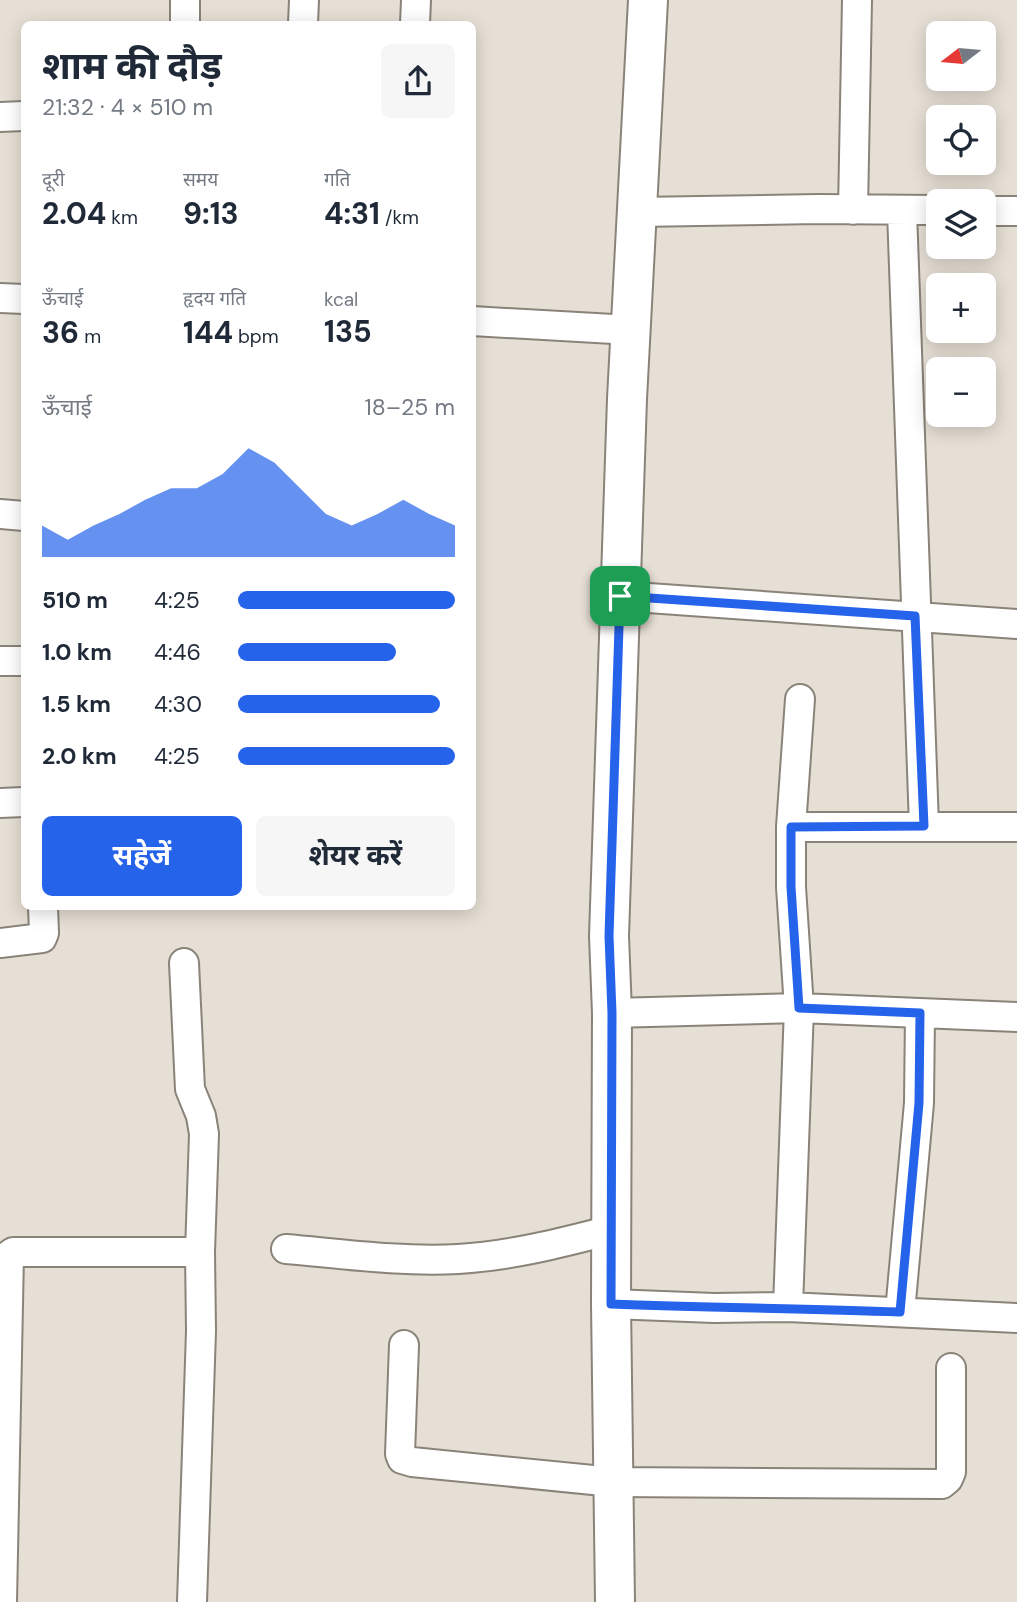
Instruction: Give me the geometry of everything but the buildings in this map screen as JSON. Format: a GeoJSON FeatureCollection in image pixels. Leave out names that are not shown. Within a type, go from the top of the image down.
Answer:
{"type":"FeatureCollection","features":[{"type":"Feature","properties":{"kind":"main road"},"geometry":{"type":"LineString","coordinates":[[615,1602],[611,1304],[612,1013],[609,936],[631,330],[648,0]]}},
{"type":"Feature","properties":{"kind":"street"},"geometry":{"type":"LineString","coordinates":[[185,0],[185,21]]}},
{"type":"Feature","properties":{"kind":"street"},"geometry":{"type":"LineString","coordinates":[[303,21],[304,0]]}},
{"type":"Feature","properties":{"kind":"street"},"geometry":{"type":"LineString","coordinates":[[415,21],[416,0]]}},
{"type":"Feature","properties":{"kind":"street"},"geometry":{"type":"LineString","coordinates":[[853,210],[857,0]]}},
{"type":"Feature","properties":{"kind":"street"},"geometry":{"type":"LineString","coordinates":[[0,117],[21,116]]}},
{"type":"Feature","properties":{"kind":"street"},"geometry":{"type":"LineString","coordinates":[[902,211],[924,826]]}},
{"type":"Feature","properties":{"kind":"street"},"geometry":{"type":"LineString","coordinates":[[636,212],[926,211]]}},
{"type":"Feature","properties":{"kind":"street"},"geometry":{"type":"LineString","coordinates":[[996,211],[1017,211]]}},
{"type":"Feature","properties":{"kind":"street"},"geometry":{"type":"LineString","coordinates":[[0,298],[21,299]]}},
{"type":"Feature","properties":{"kind":"street"},"geometry":{"type":"LineString","coordinates":[[476,321],[631,330]]}},
{"type":"Feature","properties":{"kind":"street"},"geometry":{"type":"LineString","coordinates":[[0,514],[21,516]]}},
{"type":"Feature","properties":{"kind":"street"},"geometry":{"type":"LineString","coordinates":[[620,596],[1017,624]]}},
{"type":"Feature","properties":{"kind":"street"},"geometry":{"type":"LineString","coordinates":[[0,661],[21,661]]}},
{"type":"Feature","properties":{"kind":"street"},"geometry":{"type":"LineString","coordinates":[[788,1307],[799,1008],[791,887],[791,827],[800,699]]}},
{"type":"Feature","properties":{"kind":"street"},"geometry":{"type":"LineString","coordinates":[[0,803],[21,802]]}},
{"type":"Feature","properties":{"kind":"street"},"geometry":{"type":"LineString","coordinates":[[791,827],[1017,827]]}},
{"type":"Feature","properties":{"kind":"street"},"geometry":{"type":"LineString","coordinates":[[0,943],[42,938],[43,910]]}},
{"type":"Feature","properties":{"kind":"street"},"geometry":{"type":"LineString","coordinates":[[184,963],[190,1089],[201,1115],[204,1134],[192,1602]]}},
{"type":"Feature","properties":{"kind":"street"},"geometry":{"type":"LineString","coordinates":[[612,1013],[799,1008],[1017,1017]]}},
{"type":"Feature","properties":{"kind":"street"},"geometry":{"type":"LineString","coordinates":[[900,1312],[919,1103],[920,1013]]}},
{"type":"Feature","properties":{"kind":"street"},"geometry":{"type":"LineString","coordinates":[[286,1249],[397,1259],[456,1259],[554,1245],[611,1230]]}},
{"type":"Feature","properties":{"kind":"street"},"geometry":{"type":"LineString","coordinates":[[2,1602],[2,1497],[9,1254],[82,1251],[200,1252]]}},
{"type":"Feature","properties":{"kind":"street"},"geometry":{"type":"LineString","coordinates":[[611,1304],[714,1308],[788,1307],[1017,1318]]}},
{"type":"Feature","properties":{"kind":"street"},"geometry":{"type":"LineString","coordinates":[[404,1345],[401,1459],[613,1482],[942,1484],[951,1472],[951,1368]]}},
{"type":"Feature","properties":{"kind":"route"},"geometry":{"type":"LineString","coordinates":[[620,596],[915,616],[924,826],[791,827],[791,887],[799,1008],[920,1013],[919,1103],[900,1312],[611,1304],[612,1013],[609,936],[620,596]]}}]}
